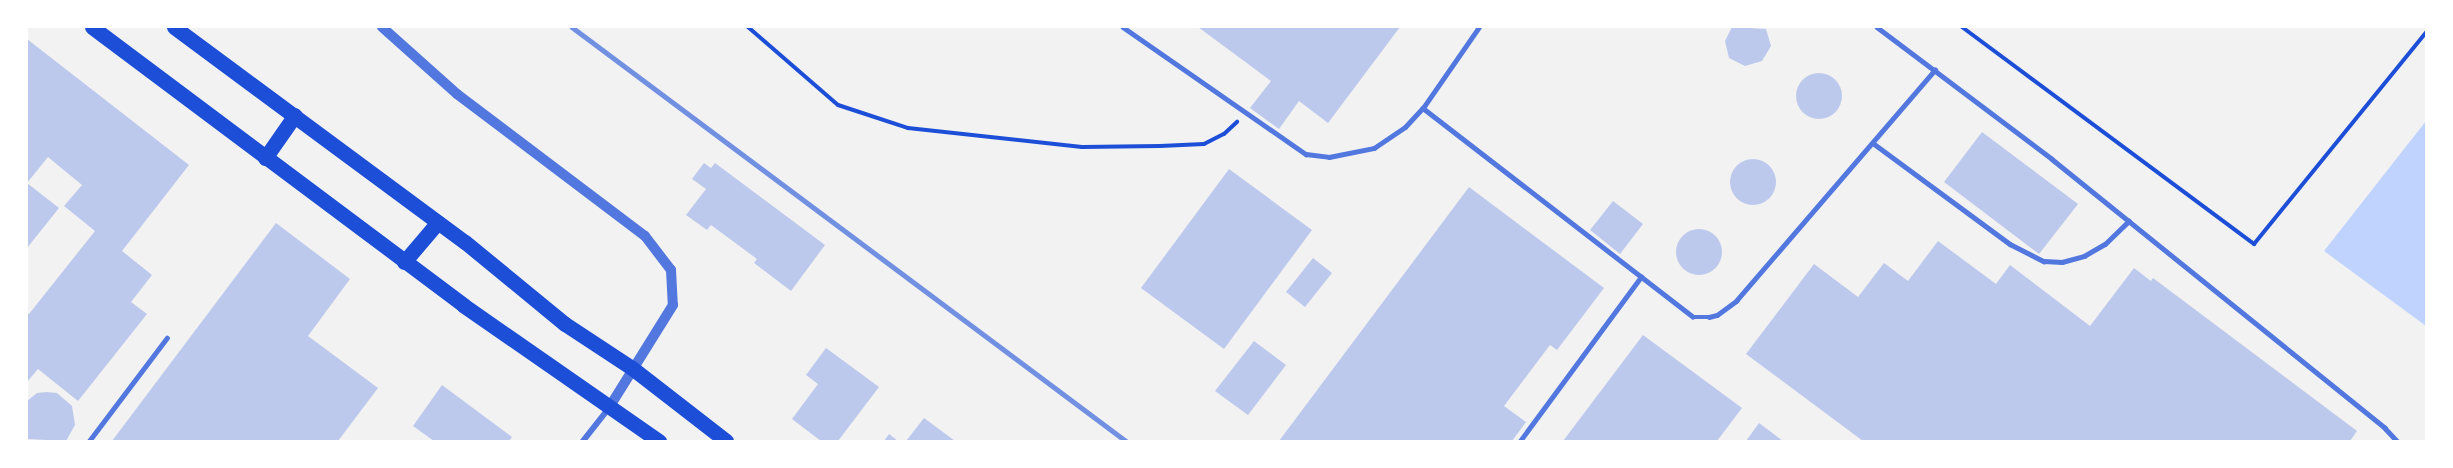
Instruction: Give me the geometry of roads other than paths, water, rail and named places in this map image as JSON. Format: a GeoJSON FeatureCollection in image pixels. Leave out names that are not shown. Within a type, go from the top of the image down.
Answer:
{"type":"FeatureCollection","features":[{"type":"Feature","properties":{"kind":"main road"},"geometry":{"type":"LineString","coordinates":[[92,27],[404,262],[659,441]]}},
{"type":"Feature","properties":{"kind":"main road"},"geometry":{"type":"LineString","coordinates":[[174,27],[438,222],[565,324],[632,368],[726,441]]}},
{"type":"Feature","properties":{"kind":"main road"},"geometry":{"type":"LineString","coordinates":[[265,159],[295,115]]}},
{"type":"Feature","properties":{"kind":"main road"},"geometry":{"type":"LineString","coordinates":[[404,262],[438,222]]}},
{"type":"Feature","properties":{"kind":"street"},"geometry":{"type":"LineString","coordinates":[[382,27],[457,94],[645,236],[671,270],[673,305],[609,408],[583,441]]}},
{"type":"Feature","properties":{"kind":"lane"},"geometry":{"type":"LineString","coordinates":[[1123,27],[1305,154],[1329,157],[1374,148],[1406,127],[1423,108],[1479,27]]}},
{"type":"Feature","properties":{"kind":"lane"},"geometry":{"type":"LineString","coordinates":[[1877,27],[2129,220],[2385,428],[2397,441]]}},
{"type":"Feature","properties":{"kind":"lane"},"geometry":{"type":"LineString","coordinates":[[1423,108],[1693,316],[1709,317],[1725,311],[1736,301],[1935,70]]}},
{"type":"Feature","properties":{"kind":"lane"},"geometry":{"type":"LineString","coordinates":[[1873,142],[2010,244],[2044,261],[2062,262],[2084,256],[2105,244],[2129,220]]}},
{"type":"Feature","properties":{"kind":"lane"},"geometry":{"type":"LineString","coordinates":[[1520,441],[1641,277]]}},
{"type":"Feature","properties":{"kind":"lane"},"geometry":{"type":"LineString","coordinates":[[89,441],[167,338]]}},
{"type":"Feature","properties":{"kind":"water"},"geometry":{"type":"Polygon","coordinates":[[[2426,121],[2426,326],[2324,251],[2426,121]]]}},
{"type":"Feature","properties":{"kind":"railway"},"geometry":{"type":"LineString","coordinates":[[572,27],[1126,441]]}}]}
